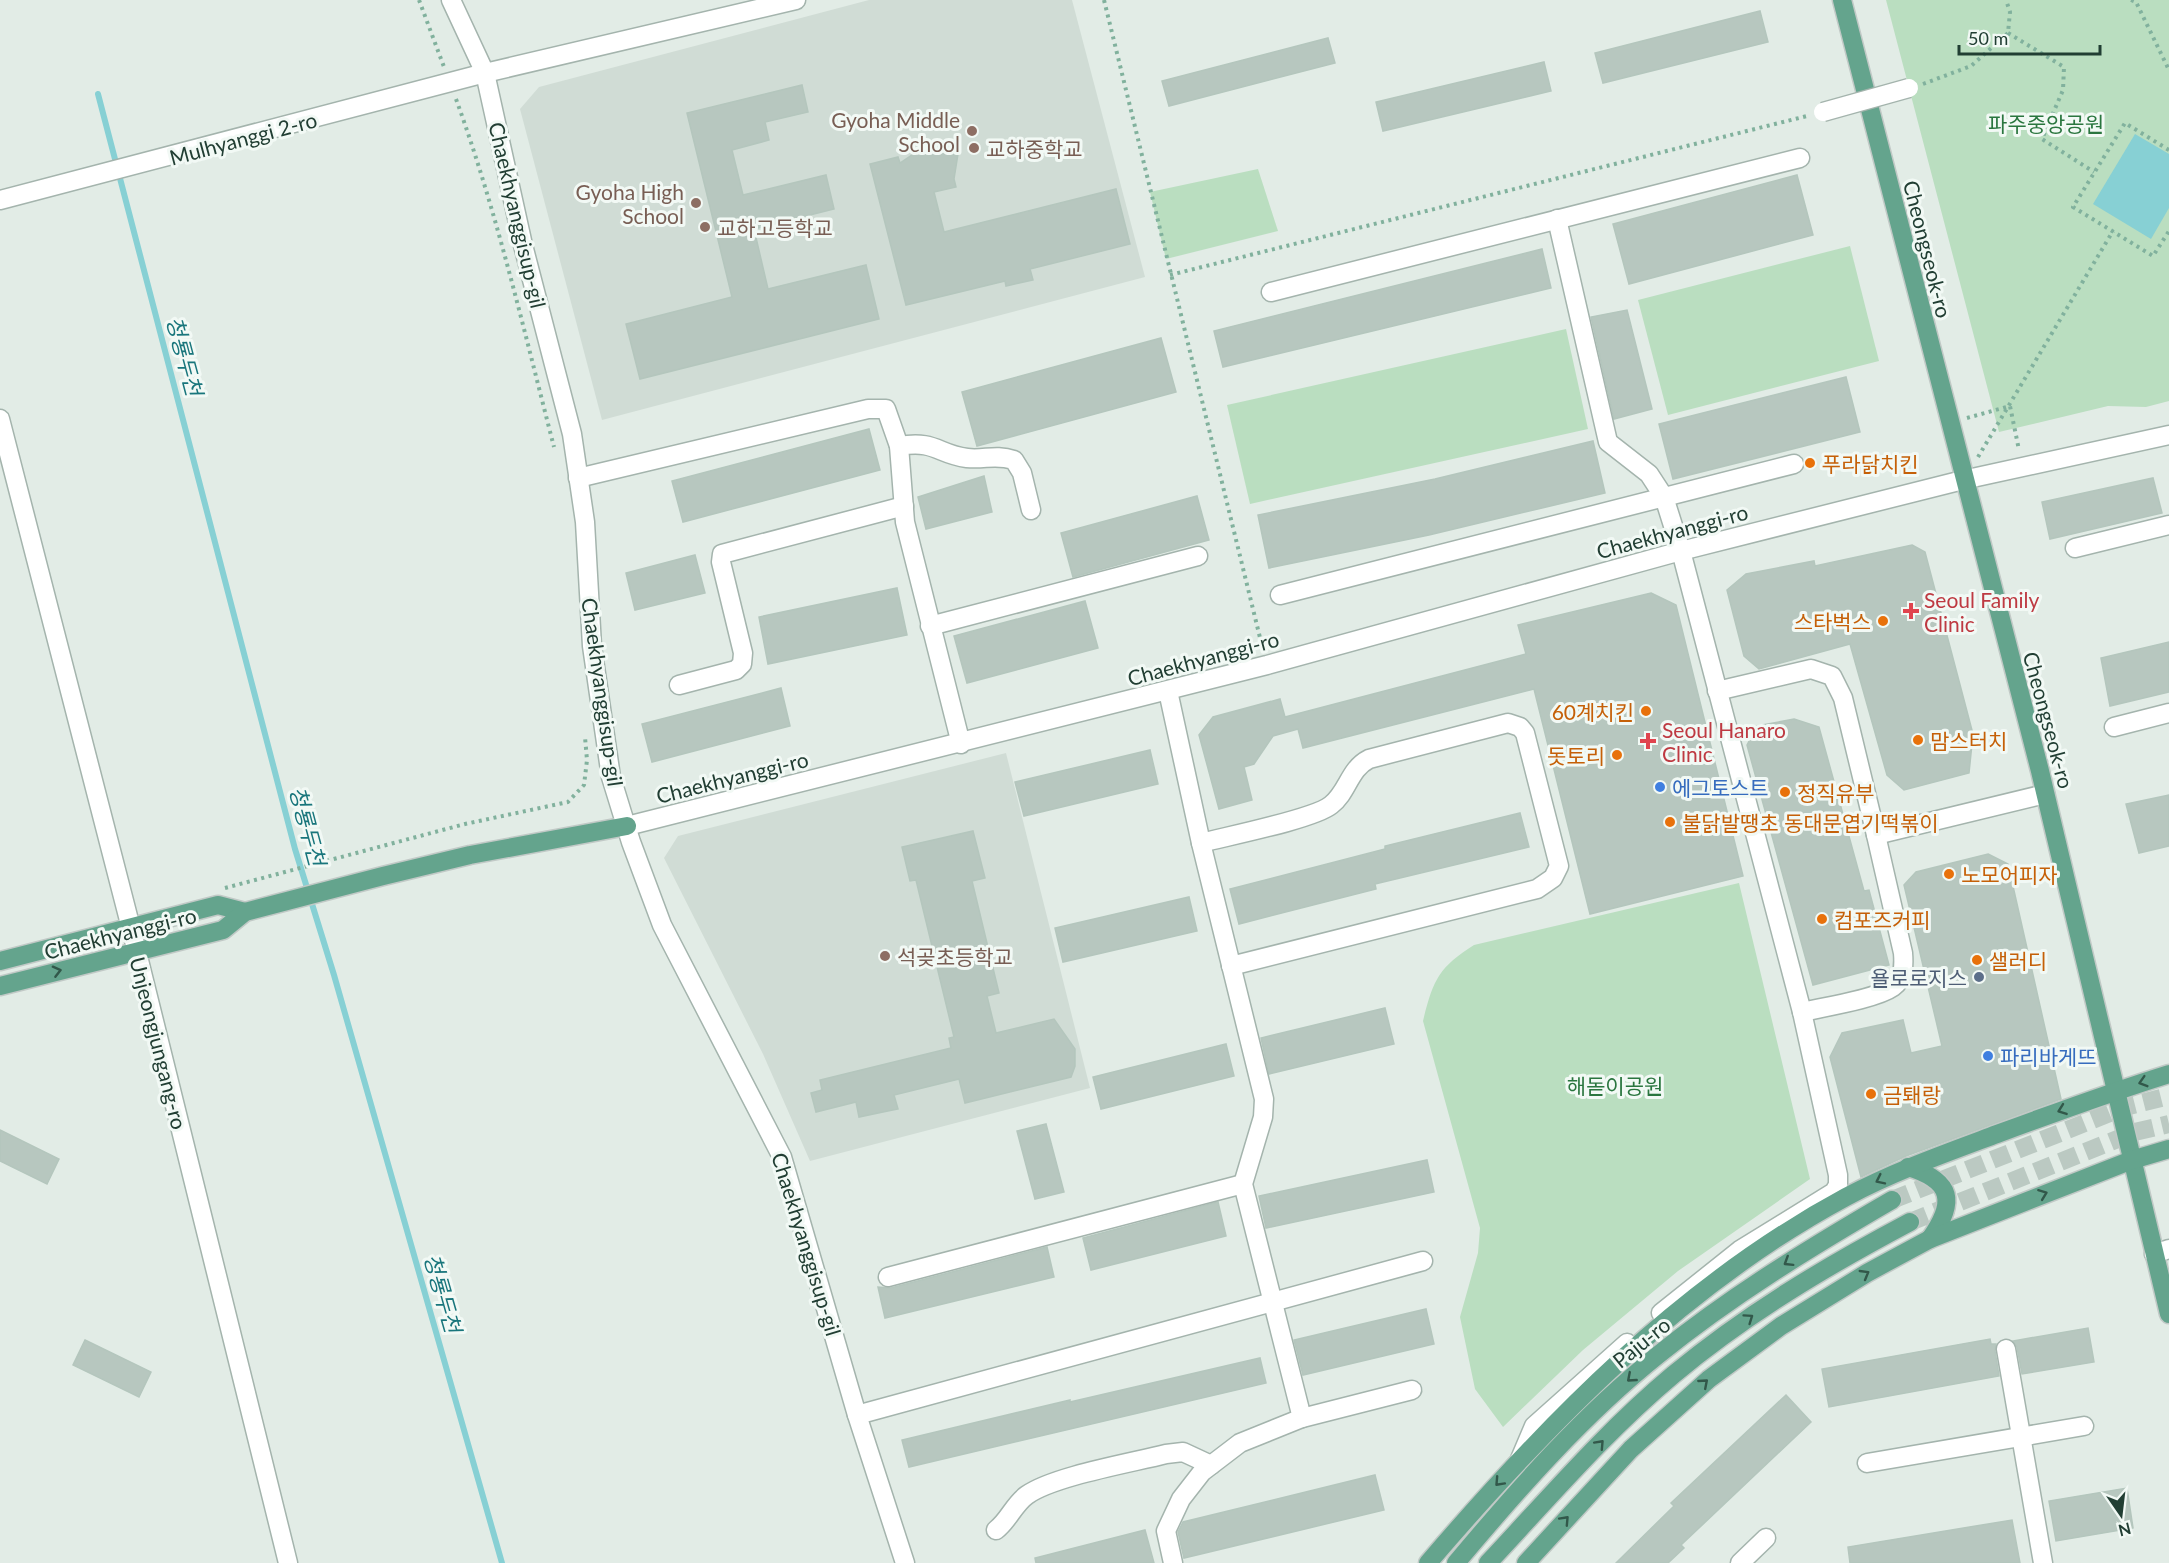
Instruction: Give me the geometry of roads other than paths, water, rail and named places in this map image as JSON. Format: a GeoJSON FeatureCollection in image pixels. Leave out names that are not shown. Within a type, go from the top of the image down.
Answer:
{"type":"FeatureCollection","features":[{"type":"Feature","properties":{"kind":"main road","name":"Cheongseok-ro"},"geometry":{"type":"LineString","coordinates":[[1842,0],[2045,794],[2132,1160],[2162,1251],[2169,1314]]}},
{"type":"Feature","properties":{"kind":"main road","name":"Chaekhyanggi-ro"},"geometry":{"type":"LineString","coordinates":[[0,986],[223,930],[245,912],[383,876],[470,855],[627,826]]}},
{"type":"Feature","properties":{"kind":"main road","name":"Chaekhyanggi-ro"},"geometry":{"type":"LineString","coordinates":[[0,961],[218,905],[245,912]]}},
{"type":"Feature","properties":{"kind":"main road"},"geometry":{"type":"LineString","coordinates":[[1428,1563],[1549,1428],[1650,1334],[1751,1257],[1846,1197],[1908,1167],[2117,1090],[2169,1074]]}},
{"type":"Feature","properties":{"kind":"main road"},"geometry":{"type":"LineString","coordinates":[[1526,1563],[1631,1449],[1709,1378],[1790,1321],[1867,1273],[1930,1239],[2132,1160],[2169,1149]]}},
{"type":"Feature","properties":{"kind":"main road"},"geometry":{"type":"LineString","coordinates":[[1908,1167],[1929,1173],[1945,1194],[1946,1217],[1930,1239]]}},
{"type":"Feature","properties":{"kind":"main road","name":"Paju-ro"},"geometry":{"type":"LineString","coordinates":[[1456,1563],[1505,1504],[1605,1401],[1658,1355],[1752,1285],[1892,1200]]}},
{"type":"Feature","properties":{"kind":"main road"},"geometry":{"type":"LineString","coordinates":[[1488,1563],[1623,1420],[1673,1375],[1780,1296],[1833,1263],[1910,1222]]}},
{"type":"Feature","properties":{"kind":"street","name":"Chaekhyanggisup-gil"},"geometry":{"type":"LineString","coordinates":[[451,0],[485,73],[523,245],[572,434],[585,522],[592,646],[611,777],[662,925],[782,1157],[857,1415],[905,1563]]}},
{"type":"Feature","properties":{"kind":"street"},"geometry":{"type":"LineString","coordinates":[[485,73],[773,2],[796,0]]}},
{"type":"Feature","properties":{"kind":"street","name":"Mulhyanggi 2-ro"},"geometry":{"type":"LineString","coordinates":[[0,200],[36,193],[485,73]]}},
{"type":"Feature","properties":{"kind":"street"},"geometry":{"type":"LineString","coordinates":[[1822,112],[1909,88]]}},
{"type":"Feature","properties":{"kind":"street"},"geometry":{"type":"LineString","coordinates":[[1271,292],[1800,158]]}},
{"type":"Feature","properties":{"kind":"street"},"geometry":{"type":"LineString","coordinates":[[1520,1459],[1534,1426],[1668,1308],[1740,1250],[1834,1192],[1838,1185],[1838,1175],[1802,1012],[1681,551],[1664,497],[1649,474],[1608,442],[1557,219]]}},
{"type":"Feature","properties":{"kind":"street"},"geometry":{"type":"LineString","coordinates":[[578,478],[868,409],[886,410],[899,446],[905,522],[961,744]]}},
{"type":"Feature","properties":{"kind":"street","name":"Unjeongjungang-ro"},"geometry":{"type":"LineString","coordinates":[[0,418],[131,928],[288,1563]]}},
{"type":"Feature","properties":{"kind":"street","name":"Chaekhyanggi-ro"},"geometry":{"type":"LineString","coordinates":[[627,826],[1168,691],[1681,551],[1963,480],[2169,435]]}},
{"type":"Feature","properties":{"kind":"street"},"geometry":{"type":"LineString","coordinates":[[899,446],[918,442],[964,458],[998,455],[1014,460],[1022,473],[1031,510]]}},
{"type":"Feature","properties":{"kind":"street"},"geometry":{"type":"LineString","coordinates":[[1280,595],[1794,464]]}},
{"type":"Feature","properties":{"kind":"street"},"geometry":{"type":"LineString","coordinates":[[679,684],[736,670],[742,664],[743,653],[721,562],[722,554],[904,506]]}},
{"type":"Feature","properties":{"kind":"street"},"geometry":{"type":"LineString","coordinates":[[2075,548],[2169,525]]}},
{"type":"Feature","properties":{"kind":"street"},"geometry":{"type":"LineString","coordinates":[[930,626],[1198,556]]}},
{"type":"Feature","properties":{"kind":"street"},"geometry":{"type":"LineString","coordinates":[[1717,691],[1811,669],[1832,676],[1843,698],[1904,953],[1904,965],[1901,978],[1893,987],[1880,993],[1802,1012]]}},
{"type":"Feature","properties":{"kind":"street"},"geometry":{"type":"LineString","coordinates":[[1168,691],[1201,843],[1264,1099],[1263,1117],[1243,1184],[1302,1418]]}},
{"type":"Feature","properties":{"kind":"street"},"geometry":{"type":"LineString","coordinates":[[2114,727],[2169,713]]}},
{"type":"Feature","properties":{"kind":"street"},"geometry":{"type":"LineString","coordinates":[[1201,843],[1321,812],[1338,798],[1353,772],[1369,759],[1508,723],[1520,727],[1525,733],[1559,866],[1553,878],[1537,889],[1231,966]]}},
{"type":"Feature","properties":{"kind":"street"},"geometry":{"type":"LineString","coordinates":[[1876,835],[2045,794]]}},
{"type":"Feature","properties":{"kind":"street"},"geometry":{"type":"LineString","coordinates":[[888,1277],[1243,1184]]}},
{"type":"Feature","properties":{"kind":"street"},"geometry":{"type":"LineString","coordinates":[[857,1415],[1273,1304],[1423,1261]]}},
{"type":"Feature","properties":{"kind":"street"},"geometry":{"type":"LineString","coordinates":[[2006,1349],[2043,1563]]}},
{"type":"Feature","properties":{"kind":"street"},"geometry":{"type":"LineString","coordinates":[[1173,1563],[1166,1531],[1181,1499],[1202,1472],[1240,1443],[1302,1418],[1412,1390]]}},
{"type":"Feature","properties":{"kind":"street"},"geometry":{"type":"LineString","coordinates":[[1867,1463],[2084,1426]]}},
{"type":"Feature","properties":{"kind":"street"},"geometry":{"type":"LineString","coordinates":[[996,1530],[1006,1522],[1024,1497],[1043,1485],[1182,1452],[1211,1465]]}},
{"type":"Feature","properties":{"kind":"street"},"geometry":{"type":"LineString","coordinates":[[1740,1563],[1766,1538]]}},
{"type":"Feature","properties":{"kind":"water"},"geometry":{"type":"Polygon","coordinates":[[[2135,134],[2169,154],[2169,208],[2151,239],[2093,204],[2135,134]]]}},
{"type":"Feature","properties":{"kind":"waterway","name":"청룡두천"},"geometry":{"type":"LineString","coordinates":[[98,94],[295,849],[334,975],[502,1563]]}},
{"type":"Feature","properties":{"kind":"tunnel"},"geometry":{"type":"LineString","coordinates":[[1892,1200],[2125,1107],[2169,1096]]}},
{"type":"Feature","properties":{"kind":"tunnel"},"geometry":{"type":"LineString","coordinates":[[1910,1222],[2135,1132],[2169,1124]]}},
{"type":"Feature","properties":{"kind":"place","name":"Gyoha Middle School"},"geometry":{"type":"Point","coordinates":[972,131]}},
{"type":"Feature","properties":{"kind":"place","name":"교하중학교"},"geometry":{"type":"Point","coordinates":[974,148]}},
{"type":"Feature","properties":{"kind":"place","name":"Gyoha High School"},"geometry":{"type":"Point","coordinates":[696,203]}},
{"type":"Feature","properties":{"kind":"place","name":"교하고등학교"},"geometry":{"type":"Point","coordinates":[705,227]}},
{"type":"Feature","properties":{"kind":"place","name":"푸라닭치킨"},"geometry":{"type":"Point","coordinates":[1810,463]}},
{"type":"Feature","properties":{"kind":"place","name":"Seoul Family Clinic"},"geometry":{"type":"Point","coordinates":[1911,611]}},
{"type":"Feature","properties":{"kind":"place","name":"스타벅스"},"geometry":{"type":"Point","coordinates":[1883,621]}},
{"type":"Feature","properties":{"kind":"place","name":"60계치킨"},"geometry":{"type":"Point","coordinates":[1646,711]}},
{"type":"Feature","properties":{"kind":"place","name":"맘스터치"},"geometry":{"type":"Point","coordinates":[1918,740]}},
{"type":"Feature","properties":{"kind":"place","name":"Seoul Hanaro Clinic"},"geometry":{"type":"Point","coordinates":[1648,741]}},
{"type":"Feature","properties":{"kind":"place","name":"돗토리"},"geometry":{"type":"Point","coordinates":[1617,755]}},
{"type":"Feature","properties":{"kind":"place","name":"에그토스트"},"geometry":{"type":"Point","coordinates":[1660,787]}},
{"type":"Feature","properties":{"kind":"place","name":"정직유부"},"geometry":{"type":"Point","coordinates":[1785,792]}},
{"type":"Feature","properties":{"kind":"place","name":"불닭발땡초 동대문엽기떡볶이"},"geometry":{"type":"Point","coordinates":[1670,822]}},
{"type":"Feature","properties":{"kind":"place","name":"노모어피자"},"geometry":{"type":"Point","coordinates":[1949,874]}},
{"type":"Feature","properties":{"kind":"place","name":"컴포즈커피"},"geometry":{"type":"Point","coordinates":[1822,919]}},
{"type":"Feature","properties":{"kind":"place","name":"석곶초등학교"},"geometry":{"type":"Point","coordinates":[885,956]}},
{"type":"Feature","properties":{"kind":"place","name":"샐러디"},"geometry":{"type":"Point","coordinates":[1977,960]}},
{"type":"Feature","properties":{"kind":"place","name":"욜로로지스"},"geometry":{"type":"Point","coordinates":[1979,977]}},
{"type":"Feature","properties":{"kind":"place","name":"파리바게뜨"},"geometry":{"type":"Point","coordinates":[1988,1056]}},
{"type":"Feature","properties":{"kind":"place","name":"금퇘랑"},"geometry":{"type":"Point","coordinates":[1871,1094]}},
{"type":"Feature","properties":{"kind":"park label","name":"파주중앙공원"},"geometry":{"type":"Point","coordinates":[2046,123]}},
{"type":"Feature","properties":{"kind":"park label","name":"해돋이공원"},"geometry":{"type":"Point","coordinates":[1615,1085]}}]}
